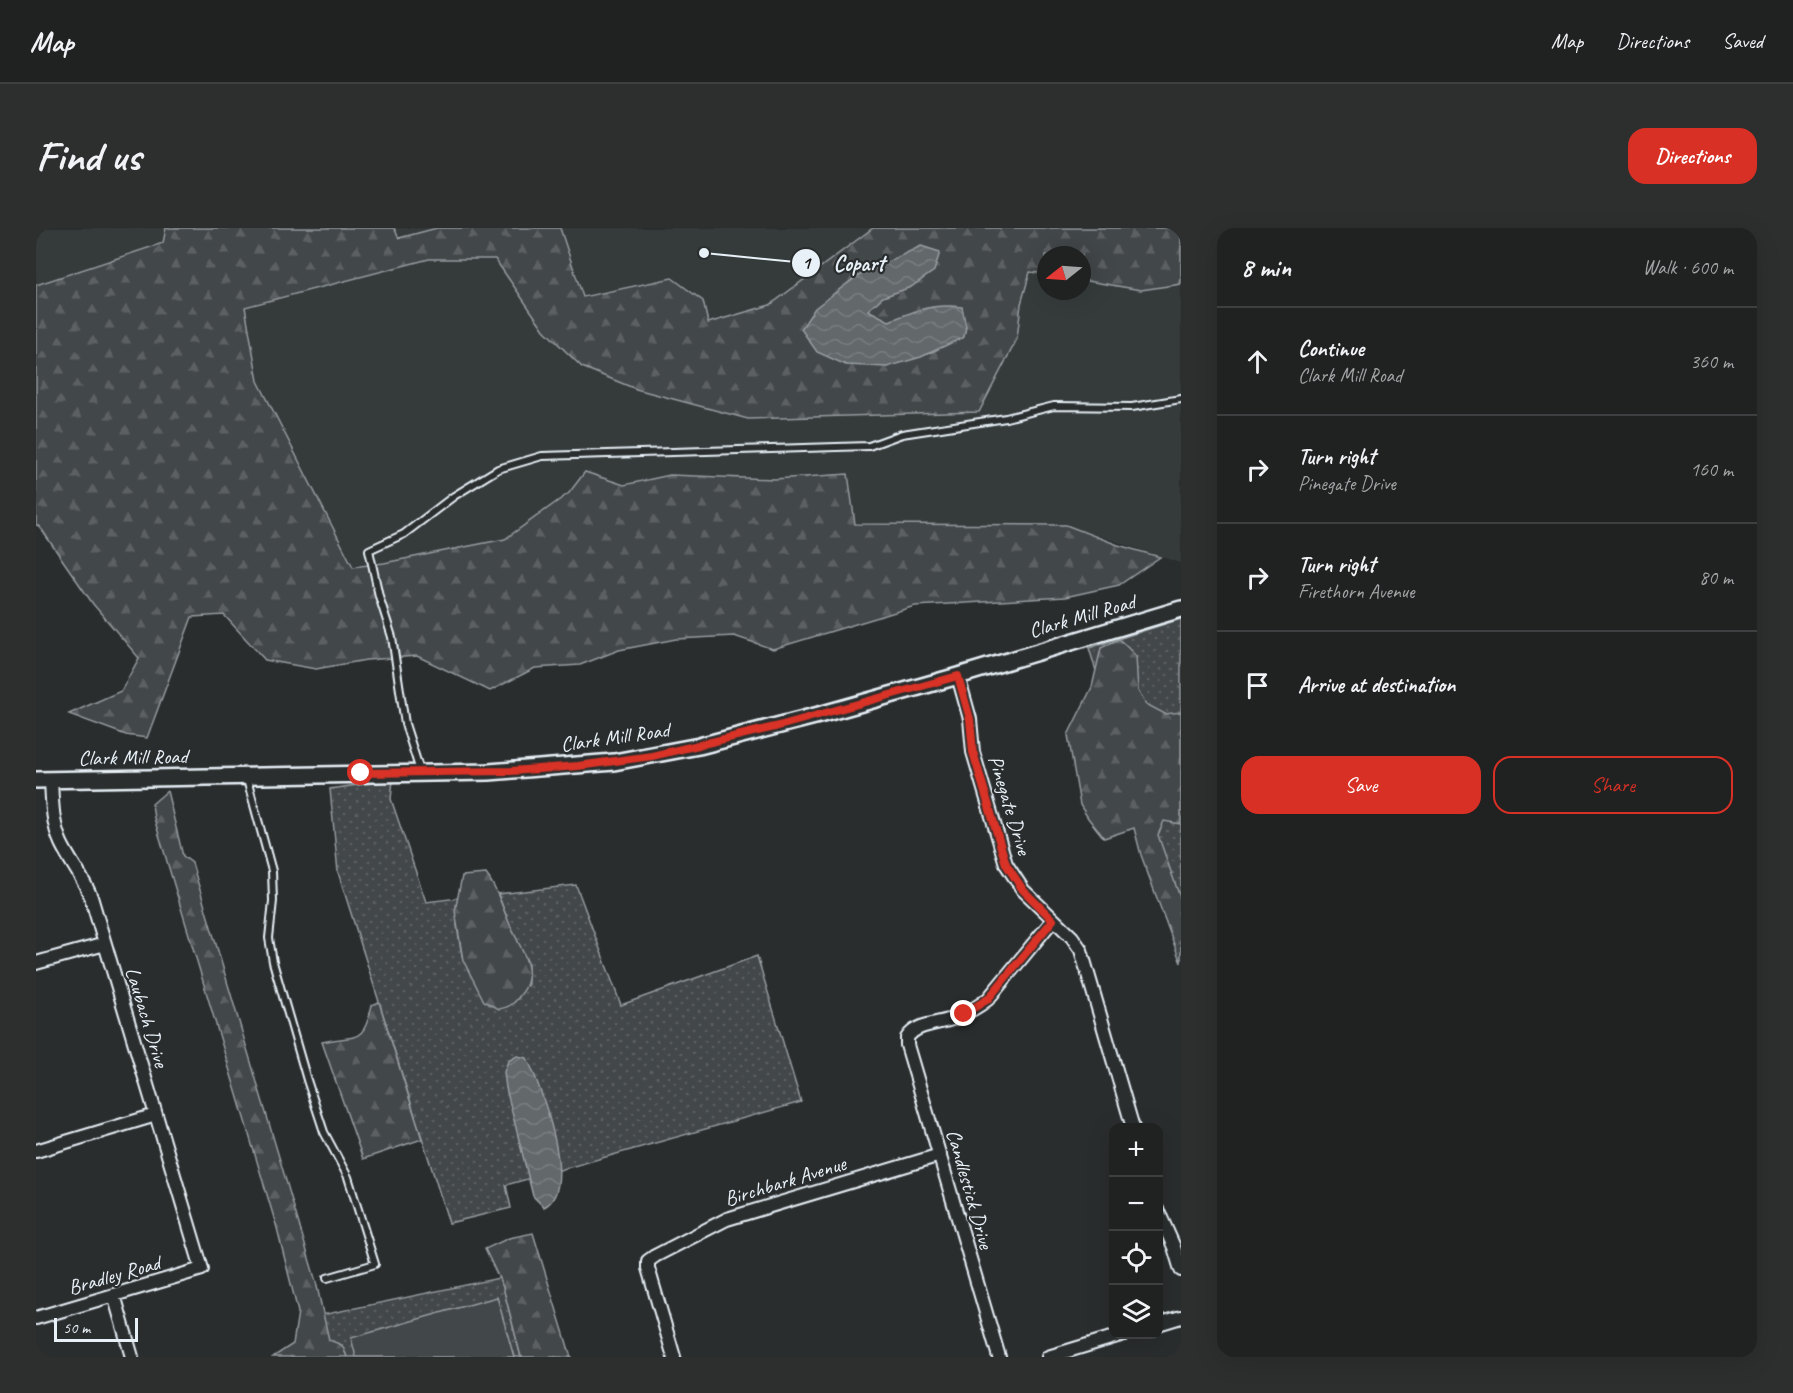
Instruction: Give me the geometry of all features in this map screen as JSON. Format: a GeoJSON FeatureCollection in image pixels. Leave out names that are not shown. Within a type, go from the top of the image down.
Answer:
{"type":"FeatureCollection","features":[{"type":"Feature","properties":{"kind":"street","name":"Clark Mill Road"},"geometry":{"type":"LineString","coordinates":[[44,779],[511,771],[578,766],[652,756],[775,727],[958,676],[1181,609]]}},
{"type":"Feature","properties":{"kind":"street","name":"Pinegate Drive"},"geometry":{"type":"LineString","coordinates":[[958,676],[970,719],[973,752],[1006,864],[1023,890],[1072,937],[1081,950],[1132,1123]]}},
{"type":"Feature","properties":{"kind":"street","name":"Laubach Drive"},"geometry":{"type":"LineString","coordinates":[[44,779],[53,808],[57,834],[87,886],[202,1269]]}},
{"type":"Feature","properties":{"kind":"street","name":"Candlestick Drive"},"geometry":{"type":"LineString","coordinates":[[999,1357],[907,1045],[910,1033],[916,1029],[958,1017],[988,999],[1053,920]]}},
{"type":"Feature","properties":{"kind":"street"},"geometry":{"type":"LineString","coordinates":[[36,963],[105,944]]}},
{"type":"Feature","properties":{"kind":"street"},"geometry":{"type":"LineString","coordinates":[[36,1150],[156,1115]]}},
{"type":"Feature","properties":{"kind":"street","name":"Birchbark Avenue"},"geometry":{"type":"LineString","coordinates":[[674,1357],[648,1268],[648,1262],[655,1256],[728,1219],[940,1155]]}},
{"type":"Feature","properties":{"kind":"street"},"geometry":{"type":"LineString","coordinates":[[1163,1222],[1181,1270]]}},
{"type":"Feature","properties":{"kind":"street","name":"Bradley Road"},"geometry":{"type":"LineString","coordinates":[[36,1318],[202,1269]]}},
{"type":"Feature","properties":{"kind":"street"},"geometry":{"type":"LineString","coordinates":[[114,1295],[132,1357]]}},
{"type":"Feature","properties":{"kind":"street"},"geometry":{"type":"LineString","coordinates":[[1163,1322],[1181,1317]]}},
{"type":"Feature","properties":{"kind":"street"},"geometry":{"type":"LineString","coordinates":[[1048,1357],[1110,1339]]}},
{"type":"Feature","properties":{"kind":"lane"},"geometry":{"type":"LineString","coordinates":[[421,773],[405,724],[392,637],[379,596],[369,550],[404,534],[454,496],[498,469],[542,456],[869,446],[902,434],[1006,418],[1054,406],[1132,407],[1181,399]]}},
{"type":"Feature","properties":{"kind":"lane"},"geometry":{"type":"LineString","coordinates":[[246,776],[272,871],[273,901],[270,938],[273,962],[324,1132],[348,1177],[375,1264],[327,1278]]}},
{"type":"Feature","properties":{"kind":"shaded area"},"geometry":{"type":"Polygon","coordinates":[[[36,228],[166,228],[163,243],[36,285],[36,228]]]}},
{"type":"Feature","properties":{"kind":"shaded area"},"geometry":{"type":"Polygon","coordinates":[[[394,228],[437,228],[399,238],[394,228]]]}},
{"type":"Feature","properties":{"kind":"shaded area"},"geometry":{"type":"Polygon","coordinates":[[[560,228],[873,228],[770,305],[708,323],[672,278],[583,297],[560,228]]]}},
{"type":"Feature","properties":{"kind":"shaded area"},"geometry":{"type":"Polygon","coordinates":[[[429,259],[496,259],[544,330],[1017,339],[1021,304],[1030,271],[1037,272],[1037,300],[1091,300],[1091,282],[1141,290],[1181,284],[1181,563],[1066,525],[854,524],[847,474],[774,479],[670,475],[624,485],[585,472],[569,493],[505,539],[353,567],[258,381],[245,307],[429,259]]]}},
{"type":"Feature","properties":{"kind":"green space"},"geometry":{"type":"Polygon","coordinates":[[[166,228],[394,228],[399,238],[437,228],[560,228],[583,297],[672,278],[703,301],[708,323],[770,305],[873,228],[1181,228],[1181,284],[1141,290],[1091,282],[1091,246],[1037,246],[1037,273],[1030,272],[1021,304],[1017,339],[979,412],[748,419],[636,389],[582,367],[544,330],[495,259],[429,259],[245,307],[258,381],[353,567],[505,539],[569,493],[585,472],[624,485],[670,475],[774,479],[848,474],[855,524],[1066,525],[1118,545],[1160,557],[1119,585],[1065,597],[915,606],[773,649],[734,636],[676,639],[619,650],[580,665],[535,668],[490,691],[417,656],[366,660],[316,669],[265,660],[224,615],[192,617],[147,738],[126,735],[69,714],[121,691],[139,658],[93,604],[39,526],[36,525],[36,285],[163,243],[166,228]]]}},
{"type":"Feature","properties":{"kind":"green space"},"geometry":{"type":"Polygon","coordinates":[[[1181,619],[1181,948],[1089,648],[1181,619]]]}},
{"type":"Feature","properties":{"kind":"green space"},"geometry":{"type":"Polygon","coordinates":[[[1119,639],[1136,656],[1138,691],[1146,704],[1165,714],[1181,712],[1181,824],[1164,821],[1158,835],[1181,900],[1181,963],[1141,855],[1134,828],[1104,838],[1080,805],[1068,735],[1092,687],[1101,648],[1119,639]]]}},
{"type":"Feature","properties":{"kind":"green space"},"geometry":{"type":"Polygon","coordinates":[[[393,780],[391,799],[426,902],[458,898],[457,922],[463,960],[528,986],[528,963],[498,894],[576,885],[621,1005],[757,956],[801,1102],[506,1185],[511,1208],[449,1223],[338,872],[330,789],[393,780]]]}},
{"type":"Feature","properties":{"kind":"green space"},"geometry":{"type":"Polygon","coordinates":[[[167,791],[183,856],[192,863],[316,1282],[329,1340],[342,1345],[347,1357],[273,1357],[293,1344],[298,1312],[277,1228],[154,818],[152,804],[167,791]]]}},
{"type":"Feature","properties":{"kind":"green space"},"geometry":{"type":"Polygon","coordinates":[[[486,874],[497,892],[523,951],[528,969],[526,986],[521,994],[511,1004],[499,1009],[484,1001],[463,960],[455,911],[462,876],[486,874]]]}},
{"type":"Feature","properties":{"kind":"green space"},"geometry":{"type":"Polygon","coordinates":[[[379,1002],[422,1139],[363,1159],[322,1042],[350,1038],[361,1033],[369,1018],[372,1005],[379,1002]]]}},
{"type":"Feature","properties":{"kind":"green space"},"geometry":{"type":"Polygon","coordinates":[[[533,1233],[571,1357],[521,1357],[503,1287],[485,1249],[509,1238],[533,1233]]]}},
{"type":"Feature","properties":{"kind":"green space"},"geometry":{"type":"Polygon","coordinates":[[[499,1278],[521,1357],[347,1357],[342,1345],[323,1339],[317,1316],[499,1278]]]}},
{"type":"Feature","properties":{"kind":"green space"},"geometry":{"type":"Polygon","coordinates":[[[497,1297],[514,1357],[356,1357],[351,1338],[497,1297]]]}},
{"type":"Feature","properties":{"kind":"water"},"geometry":{"type":"Polygon","coordinates":[[[921,246],[940,252],[934,271],[911,287],[883,297],[868,310],[889,321],[933,307],[962,307],[966,327],[964,337],[921,357],[887,367],[846,365],[817,352],[801,329],[815,308],[856,277],[921,246]]]}},
{"type":"Feature","properties":{"kind":"water"},"geometry":{"type":"Polygon","coordinates":[[[517,1056],[527,1058],[548,1112],[554,1136],[558,1159],[558,1180],[554,1197],[544,1207],[533,1196],[506,1088],[504,1072],[508,1061],[517,1056]]]}},
{"type":"Feature","properties":{"kind":"place","name":"Copart"},"geometry":{"type":"Point","coordinates":[704,253]}},
{"type":"Feature","properties":{"kind":"route"},"geometry":{"type":"LineString","coordinates":[[361,773],[511,771],[578,766],[652,756],[775,727],[958,676],[970,719],[973,752],[1006,864],[1014,879],[1032,901],[1053,920],[988,999],[964,1014]]}}]}
